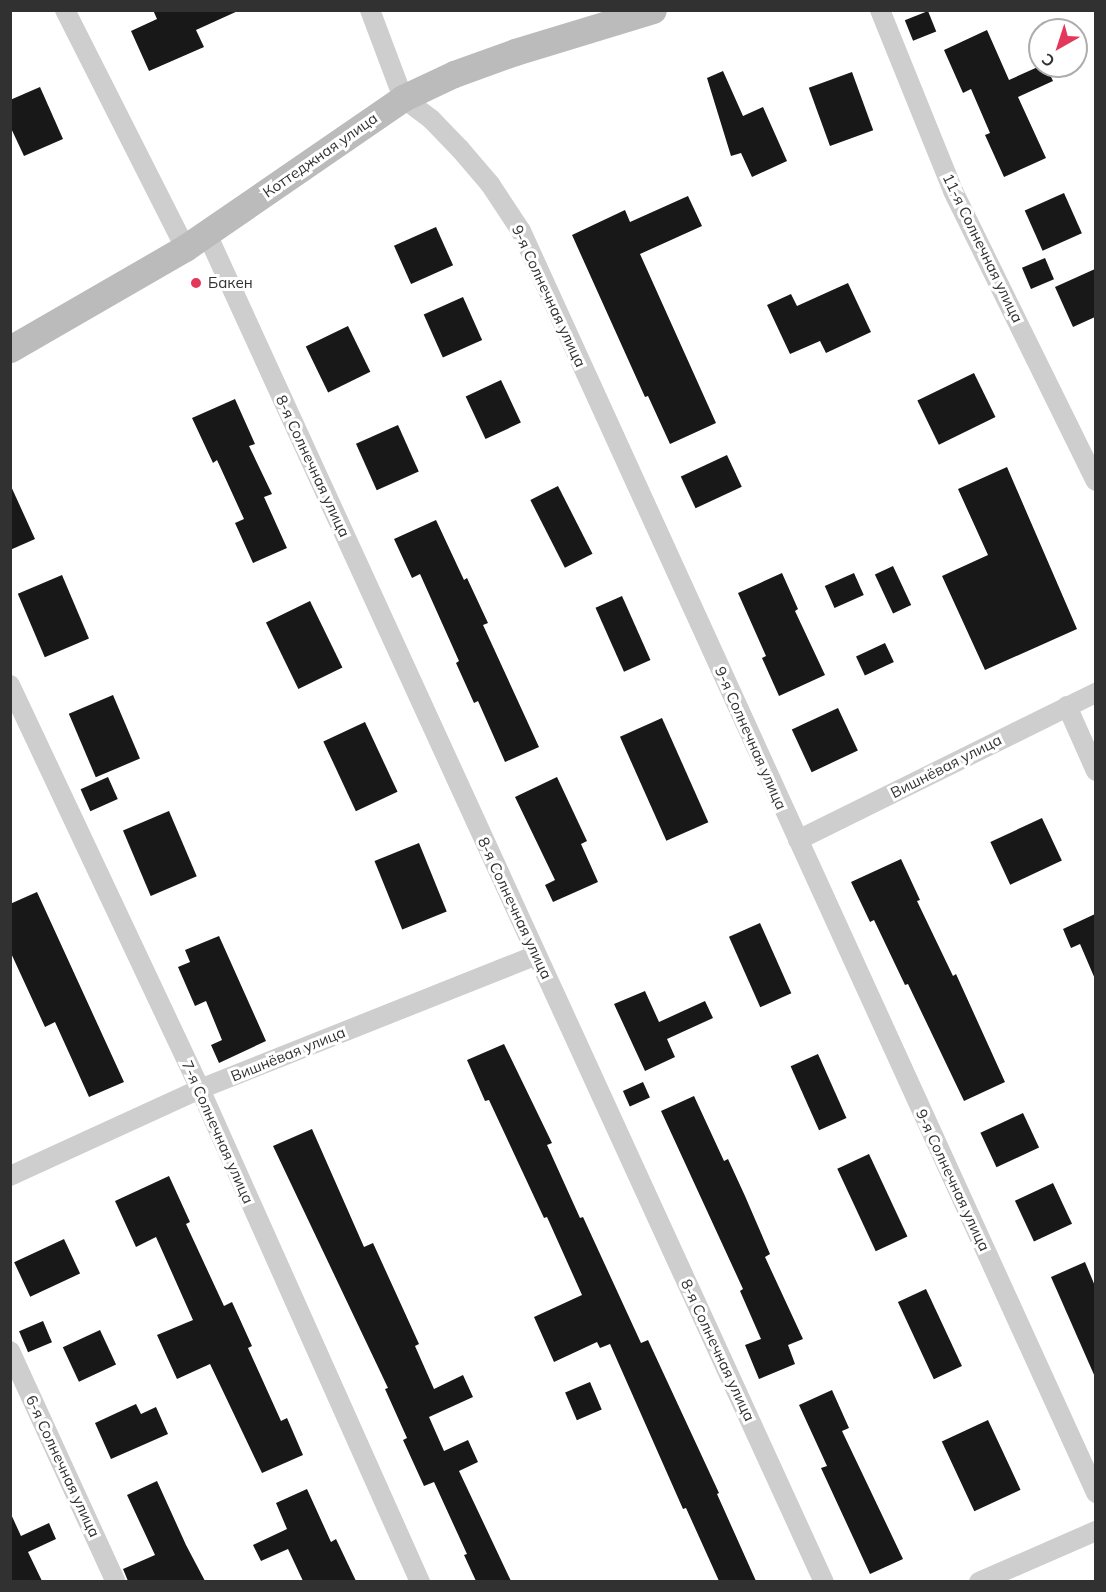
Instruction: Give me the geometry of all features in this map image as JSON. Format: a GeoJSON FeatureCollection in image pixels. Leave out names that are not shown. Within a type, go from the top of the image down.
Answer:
{"type":"FeatureCollection","features":[{"type":"Feature","properties":{"kind":"street","name":"8-я Солнечная улица"},"geometry":{"type":"LineString","coordinates":[[65,10],[196,241],[537,955],[824,1581]]}},
{"type":"Feature","properties":{"kind":"street"},"geometry":{"type":"LineString","coordinates":[[370,10],[402,98]]}},
{"type":"Feature","properties":{"kind":"street","name":"Коттеджная улица"},"geometry":{"type":"LineString","coordinates":[[10,349],[196,241],[402,98],[454,74],[515,52],[653,10]]}},
{"type":"Feature","properties":{"kind":"street","name":"11-я Солнечная улица"},"geometry":{"type":"LineString","coordinates":[[880,10],[953,191],[1095,481]]}},
{"type":"Feature","properties":{"kind":"street","name":"9-я Солнечная улица"},"geometry":{"type":"LineString","coordinates":[[402,98],[431,119],[460,149],[490,184],[520,231],[1095,1493]]}},
{"type":"Feature","properties":{"kind":"street","name":"7-я Солнечная улица"},"geometry":{"type":"LineString","coordinates":[[10,685],[200,1089],[420,1581]]}},
{"type":"Feature","properties":{"kind":"street","name":"Вишнёвая улица"},"geometry":{"type":"LineString","coordinates":[[798,840],[1095,693]]}},
{"type":"Feature","properties":{"kind":"street"},"geometry":{"type":"LineString","coordinates":[[1067,706],[1095,771]]}},
{"type":"Feature","properties":{"kind":"street","name":"Вишнёвая улица"},"geometry":{"type":"LineString","coordinates":[[10,1176],[200,1089],[537,955]]}},
{"type":"Feature","properties":{"kind":"street","name":"6-я Солнечная улица"},"geometry":{"type":"LineString","coordinates":[[10,1351],[116,1581]]}},
{"type":"Feature","properties":{"kind":"street"},"geometry":{"type":"LineString","coordinates":[[979,1581],[1095,1531]]}},
{"type":"Feature","properties":{"kind":"building"},"geometry":{"type":"Polygon","coordinates":[[[153,10],[240,10],[196,30],[204,47],[149,71],[131,31],[157,19],[153,10]]]}},
{"type":"Feature","properties":{"kind":"building"},"geometry":{"type":"Polygon","coordinates":[[[928,11],[936,31],[913,41],[905,20],[928,11]]]}},
{"type":"Feature","properties":{"kind":"building"},"geometry":{"type":"Polygon","coordinates":[[[987,30],[1009,80],[1028,71],[1028,78],[1052,78],[1053,81],[1018,97],[1046,158],[1004,177],[985,135],[990,133],[971,89],[963,93],[944,50],[987,30]]]}},
{"type":"Feature","properties":{"kind":"building"},"geometry":{"type":"Polygon","coordinates":[[[723,71],[743,116],[763,107],[787,161],[752,177],[741,153],[731,156],[707,78],[723,71]]]}},
{"type":"Feature","properties":{"kind":"building"},"geometry":{"type":"Polygon","coordinates":[[[852,72],[873,130],[830,146],[809,88],[852,72]]]}},
{"type":"Feature","properties":{"kind":"building"},"geometry":{"type":"Polygon","coordinates":[[[40,87],[63,139],[24,156],[10,126],[10,100],[40,87]]]}},
{"type":"Feature","properties":{"kind":"building"},"geometry":{"type":"Polygon","coordinates":[[[1064,193],[1082,233],[1043,251],[1025,210],[1064,193]]]}},
{"type":"Feature","properties":{"kind":"building"},"geometry":{"type":"Polygon","coordinates":[[[688,196],[702,226],[640,254],[716,423],[670,444],[648,396],[645,397],[572,235],[625,210],[630,222],[688,196]]]}},
{"type":"Feature","properties":{"kind":"building"},"geometry":{"type":"Polygon","coordinates":[[[436,227],[453,265],[411,284],[394,246],[436,227]]]}},
{"type":"Feature","properties":{"kind":"building"},"geometry":{"type":"Polygon","coordinates":[[[1045,258],[1054,279],[1031,289],[1022,268],[1045,258]]]}},
{"type":"Feature","properties":{"kind":"building"},"geometry":{"type":"Polygon","coordinates":[[[1095,269],[1095,317],[1073,327],[1055,287],[1095,269]]]}},
{"type":"Feature","properties":{"kind":"building"},"geometry":{"type":"Polygon","coordinates":[[[848,283],[871,332],[826,353],[820,341],[790,354],[767,305],[791,294],[797,306],[848,283]]]}},
{"type":"Feature","properties":{"kind":"building"},"geometry":{"type":"Polygon","coordinates":[[[463,297],[482,340],[443,357],[424,314],[463,297]]]}},
{"type":"Feature","properties":{"kind":"building"},"geometry":{"type":"Polygon","coordinates":[[[348,326],[370,372],[328,392],[306,347],[348,326]]]}},
{"type":"Feature","properties":{"kind":"building"},"geometry":{"type":"Polygon","coordinates":[[[974,373],[995,417],[939,445],[917,401],[974,373]]]}},
{"type":"Feature","properties":{"kind":"building"},"geometry":{"type":"Polygon","coordinates":[[[501,380],[521,423],[486,439],[466,396],[501,380]]]}},
{"type":"Feature","properties":{"kind":"building"},"geometry":{"type":"Polygon","coordinates":[[[235,399],[255,444],[249,446],[272,494],[264,497],[287,548],[253,563],[235,523],[244,519],[217,460],[213,463],[192,418],[235,399]]]}},
{"type":"Feature","properties":{"kind":"building"},"geometry":{"type":"Polygon","coordinates":[[[398,425],[419,472],[377,490],[356,444],[398,425]]]}},
{"type":"Feature","properties":{"kind":"building"},"geometry":{"type":"Polygon","coordinates":[[[727,455],[742,487],[696,508],[681,477],[727,455]]]}},
{"type":"Feature","properties":{"kind":"building"},"geometry":{"type":"Polygon","coordinates":[[[1007,467],[1077,629],[985,670],[942,576],[988,555],[958,489],[1007,467]]]}},
{"type":"Feature","properties":{"kind":"building"},"geometry":{"type":"Polygon","coordinates":[[[10,484],[35,539],[10,550],[10,484]]]}},
{"type":"Feature","properties":{"kind":"building"},"geometry":{"type":"Polygon","coordinates":[[[558,486],[593,554],[565,568],[530,500],[558,486]]]}},
{"type":"Feature","properties":{"kind":"building"},"geometry":{"type":"Polygon","coordinates":[[[436,520],[464,580],[467,578],[488,623],[483,625],[539,747],[505,762],[478,701],[474,703],[456,663],[459,661],[420,574],[412,578],[394,539],[436,520]]]}},
{"type":"Feature","properties":{"kind":"building"},"geometry":{"type":"Polygon","coordinates":[[[893,566],[911,605],[893,613],[875,574],[893,566]]]}},
{"type":"Feature","properties":{"kind":"building"},"geometry":{"type":"Polygon","coordinates":[[[782,573],[798,609],[795,611],[825,675],[779,696],[762,658],[766,656],[738,593],[782,573]]]}},
{"type":"Feature","properties":{"kind":"building"},"geometry":{"type":"Polygon","coordinates":[[[854,573],[864,595],[835,608],[825,586],[854,573]]]}},
{"type":"Feature","properties":{"kind":"building"},"geometry":{"type":"Polygon","coordinates":[[[62,575],[89,639],[45,657],[18,594],[62,575]]]}},
{"type":"Feature","properties":{"kind":"building"},"geometry":{"type":"Polygon","coordinates":[[[622,596],[650,660],[624,672],[596,608],[622,596]]]}},
{"type":"Feature","properties":{"kind":"building"},"geometry":{"type":"Polygon","coordinates":[[[310,601],[342,668],[298,689],[266,622],[310,601]]]}},
{"type":"Feature","properties":{"kind":"building"},"geometry":{"type":"Polygon","coordinates":[[[885,643],[894,662],[865,676],[856,657],[885,643]]]}},
{"type":"Feature","properties":{"kind":"building"},"geometry":{"type":"Polygon","coordinates":[[[113,695],[140,759],[96,777],[69,714],[113,695]]]}},
{"type":"Feature","properties":{"kind":"building"},"geometry":{"type":"Polygon","coordinates":[[[838,708],[858,751],[812,772],[792,730],[838,708]]]}},
{"type":"Feature","properties":{"kind":"building"},"geometry":{"type":"Polygon","coordinates":[[[662,718],[708,822],[666,841],[620,737],[662,718]]]}},
{"type":"Feature","properties":{"kind":"building"},"geometry":{"type":"Polygon","coordinates":[[[365,722],[398,792],[356,811],[323,741],[365,722]]]}},
{"type":"Feature","properties":{"kind":"building"},"geometry":{"type":"Polygon","coordinates":[[[108,777],[118,799],[90,811],[81,789],[108,777]]]}},
{"type":"Feature","properties":{"kind":"building"},"geometry":{"type":"Polygon","coordinates":[[[557,777],[587,841],[581,844],[598,882],[553,902],[545,885],[555,880],[515,797],[557,777]]]}},
{"type":"Feature","properties":{"kind":"building"},"geometry":{"type":"Polygon","coordinates":[[[169,811],[197,876],[151,896],[123,831],[169,811]]]}},
{"type":"Feature","properties":{"kind":"building"},"geometry":{"type":"Polygon","coordinates":[[[1042,818],[1062,861],[1010,885],[990,842],[1042,818]]]}},
{"type":"Feature","properties":{"kind":"building"},"geometry":{"type":"Polygon","coordinates":[[[419,843],[447,912],[402,930],[374,861],[419,843]]]}},
{"type":"Feature","properties":{"kind":"building"},"geometry":{"type":"Polygon","coordinates":[[[901,859],[920,900],[917,901],[953,976],[956,974],[1005,1082],[964,1101],[908,984],[905,985],[874,920],[870,922],[851,882],[901,859]]]}},
{"type":"Feature","properties":{"kind":"building"},"geometry":{"type":"Polygon","coordinates":[[[37,892],[124,1082],[89,1097],[55,1022],[45,1027],[10,951],[10,904],[37,892]]]}},
{"type":"Feature","properties":{"kind":"building"},"geometry":{"type":"Polygon","coordinates":[[[1095,914],[1095,979],[1080,944],[1071,948],[1063,929],[1095,914]]]}},
{"type":"Feature","properties":{"kind":"building"},"geometry":{"type":"Polygon","coordinates":[[[760,923],[791,993],[760,1007],[729,937],[760,923]]]}},
{"type":"Feature","properties":{"kind":"building"},"geometry":{"type":"Polygon","coordinates":[[[219,936],[266,1041],[219,1063],[211,1045],[222,1040],[206,1001],[195,1006],[178,967],[190,962],[185,950],[219,936]]]}},
{"type":"Feature","properties":{"kind":"building"},"geometry":{"type":"Polygon","coordinates":[[[645,991],[659,1022],[705,1001],[713,1018],[667,1039],[675,1057],[645,1071],[614,1004],[645,991]]]}},
{"type":"Feature","properties":{"kind":"building"},"geometry":{"type":"Polygon","coordinates":[[[504,1044],[552,1143],[547,1145],[580,1218],[583,1217],[641,1343],[648,1340],[719,1493],[717,1494],[756,1581],[719,1581],[686,1508],[683,1509],[610,1344],[600,1348],[597,1342],[554,1362],[534,1317],[582,1295],[547,1217],[544,1218],[489,1100],[485,1101],[467,1060],[504,1044]]]}},
{"type":"Feature","properties":{"kind":"building"},"geometry":{"type":"Polygon","coordinates":[[[818,1054],[846,1118],[819,1130],[791,1066],[818,1054]]]}},
{"type":"Feature","properties":{"kind":"building"},"geometry":{"type":"Polygon","coordinates":[[[643,1082],[650,1098],[630,1106],[623,1091],[643,1082]]]}},
{"type":"Feature","properties":{"kind":"building"},"geometry":{"type":"Polygon","coordinates":[[[694,1096],[724,1161],[728,1159],[745,1196],[770,1254],[765,1257],[803,1339],[788,1345],[795,1364],[759,1379],[745,1345],[761,1339],[740,1291],[743,1289],[661,1111],[694,1096]]]}},
{"type":"Feature","properties":{"kind":"building"},"geometry":{"type":"Polygon","coordinates":[[[1023,1113],[1039,1147],[996,1167],[980,1133],[1023,1113]]]}},
{"type":"Feature","properties":{"kind":"building"},"geometry":{"type":"Polygon","coordinates":[[[312,1129],[364,1247],[373,1243],[419,1344],[415,1346],[434,1389],[463,1375],[473,1397],[429,1417],[444,1451],[468,1440],[478,1462],[459,1471],[511,1581],[476,1581],[464,1555],[467,1554],[434,1482],[424,1486],[403,1440],[407,1438],[385,1389],[388,1388],[273,1146],[312,1129]]]}},
{"type":"Feature","properties":{"kind":"building"},"geometry":{"type":"Polygon","coordinates":[[[869,1154],[907,1236],[876,1251],[837,1169],[869,1154]]]}},
{"type":"Feature","properties":{"kind":"building"},"geometry":{"type":"Polygon","coordinates":[[[169,1176],[190,1222],[186,1224],[224,1306],[232,1302],[252,1346],[248,1348],[281,1421],[287,1418],[303,1455],[262,1473],[210,1364],[177,1379],[157,1335],[193,1320],[156,1237],[136,1247],[115,1201],[169,1176]]]}},
{"type":"Feature","properties":{"kind":"building"},"geometry":{"type":"Polygon","coordinates":[[[1053,1183],[1072,1224],[1034,1242],[1015,1201],[1053,1183]]]}},
{"type":"Feature","properties":{"kind":"building"},"geometry":{"type":"Polygon","coordinates":[[[64,1239],[80,1273],[30,1297],[14,1262],[64,1239]]]}},
{"type":"Feature","properties":{"kind":"building"},"geometry":{"type":"Polygon","coordinates":[[[1085,1262],[1095,1286],[1095,1377],[1051,1277],[1085,1262]]]}},
{"type":"Feature","properties":{"kind":"building"},"geometry":{"type":"Polygon","coordinates":[[[926,1289],[962,1366],[934,1379],[898,1302],[926,1289]]]}},
{"type":"Feature","properties":{"kind":"building"},"geometry":{"type":"Polygon","coordinates":[[[43,1321],[52,1342],[28,1352],[19,1331],[43,1321]]]}},
{"type":"Feature","properties":{"kind":"building"},"geometry":{"type":"Polygon","coordinates":[[[100,1330],[116,1364],[79,1382],[63,1347],[100,1330]]]}},
{"type":"Feature","properties":{"kind":"building"},"geometry":{"type":"Polygon","coordinates":[[[590,1382],[602,1410],[577,1420],[565,1393],[590,1382]]]}},
{"type":"Feature","properties":{"kind":"building"},"geometry":{"type":"Polygon","coordinates":[[[832,1390],[849,1428],[842,1431],[903,1559],[870,1574],[821,1468],[827,1466],[799,1405],[832,1390]]]}},
{"type":"Feature","properties":{"kind":"building"},"geometry":{"type":"Polygon","coordinates":[[[136,1404],[141,1414],[156,1407],[168,1434],[111,1459],[95,1423],[136,1404]]]}},
{"type":"Feature","properties":{"kind":"building"},"geometry":{"type":"Polygon","coordinates":[[[988,1420],[1021,1490],[974,1511],[942,1442],[988,1420]]]}},
{"type":"Feature","properties":{"kind":"building"},"geometry":{"type":"Polygon","coordinates":[[[157,1481],[205,1581],[128,1581],[123,1569],[155,1555],[127,1495],[157,1481]]]}},
{"type":"Feature","properties":{"kind":"building"},"geometry":{"type":"Polygon","coordinates":[[[307,1489],[331,1542],[336,1539],[356,1581],[303,1581],[288,1549],[261,1561],[253,1545],[287,1529],[276,1503],[307,1489]]]}},
{"type":"Feature","properties":{"kind":"building"},"geometry":{"type":"Polygon","coordinates":[[[10,1512],[21,1536],[49,1523],[56,1539],[28,1552],[42,1581],[10,1581],[10,1512]]]}},
{"type":"Feature","properties":{"kind":"place","name":"Бакен"},"geometry":{"type":"Point","coordinates":[196,283]}}]}
